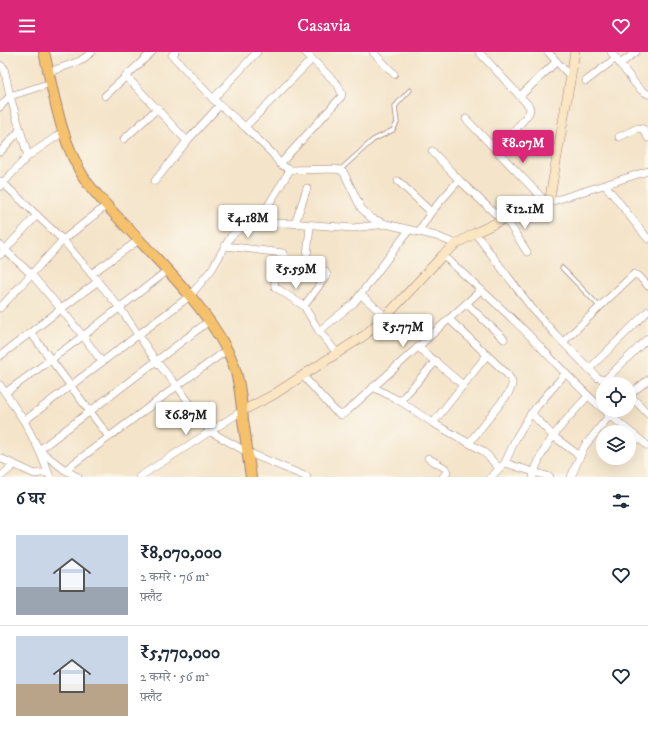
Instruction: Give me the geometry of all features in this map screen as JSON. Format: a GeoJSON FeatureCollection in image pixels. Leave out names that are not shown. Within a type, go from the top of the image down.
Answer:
{"type":"FeatureCollection","features":[{"type":"Feature","properties":{"kind":"main road"},"geometry":{"type":"LineString","coordinates":[[44,52],[63,132],[74,160],[86,181],[190,296],[209,321],[227,350],[237,372],[251,477]]}},
{"type":"Feature","properties":{"kind":"main road"},"geometry":{"type":"LineString","coordinates":[[242,410],[273,396],[365,335],[443,255],[456,244],[504,219],[547,203],[550,197],[574,52]]}},
{"type":"Feature","properties":{"kind":"street"},"geometry":{"type":"LineString","coordinates":[[49,72],[80,61],[92,52]]}},
{"type":"Feature","properties":{"kind":"street"},"geometry":{"type":"LineString","coordinates":[[105,96],[152,52]]}},
{"type":"Feature","properties":{"kind":"street"},"geometry":{"type":"LineString","coordinates":[[213,99],[257,52]]}},
{"type":"Feature","properties":{"kind":"street"},"geometry":{"type":"LineString","coordinates":[[280,164],[342,94],[338,85],[305,52]]}},
{"type":"Feature","properties":{"kind":"street"},"geometry":{"type":"LineString","coordinates":[[373,52],[394,74]]}},
{"type":"Feature","properties":{"kind":"street"},"geometry":{"type":"LineString","coordinates":[[479,52],[530,106],[530,109],[498,152]]}},
{"type":"Feature","properties":{"kind":"street"},"geometry":{"type":"LineString","coordinates":[[548,52],[570,76]]}},
{"type":"Feature","properties":{"kind":"street"},"geometry":{"type":"LineString","coordinates":[[586,81],[616,58],[636,52]]}},
{"type":"Feature","properties":{"kind":"street"},"geometry":{"type":"LineString","coordinates":[[172,53],[213,99],[272,153],[280,164],[290,170],[340,170],[344,174],[365,214],[371,218],[386,224],[419,231],[446,239],[456,244]]}},
{"type":"Feature","properties":{"kind":"street"},"geometry":{"type":"LineString","coordinates":[[616,58],[637,86],[648,94]]}},
{"type":"Feature","properties":{"kind":"street"},"geometry":{"type":"LineString","coordinates":[[245,127],[312,59]]}},
{"type":"Feature","properties":{"kind":"street"},"geometry":{"type":"LineString","coordinates":[[520,96],[556,62]]}},
{"type":"Feature","properties":{"kind":"street"},"geometry":{"type":"LineString","coordinates":[[0,65],[4,68],[10,96],[28,156]]}},
{"type":"Feature","properties":{"kind":"street"},"geometry":{"type":"LineString","coordinates":[[126,76],[158,108],[187,141]]}},
{"type":"Feature","properties":{"kind":"street"},"geometry":{"type":"LineString","coordinates":[[0,107],[10,96],[51,84]]}},
{"type":"Feature","properties":{"kind":"street"},"geometry":{"type":"LineString","coordinates":[[155,181],[187,141],[220,105]]}},
{"type":"Feature","properties":{"kind":"street"},"geometry":{"type":"LineString","coordinates":[[124,139],[158,108]]}},
{"type":"Feature","properties":{"kind":"street"},"geometry":{"type":"LineString","coordinates":[[466,119],[547,203],[606,186],[648,171]]}},
{"type":"Feature","properties":{"kind":"street"},"geometry":{"type":"LineString","coordinates":[[619,137],[638,128],[643,129],[648,138]]}},
{"type":"Feature","properties":{"kind":"street"},"geometry":{"type":"LineString","coordinates":[[0,152],[20,130]]}},
{"type":"Feature","properties":{"kind":"street"},"geometry":{"type":"LineString","coordinates":[[63,132],[28,156],[1,183],[63,240],[120,308],[156,360],[211,432],[247,452],[307,477]]}},
{"type":"Feature","properties":{"kind":"street"},"geometry":{"type":"LineString","coordinates":[[432,151],[460,180],[504,219],[527,252]]}},
{"type":"Feature","properties":{"kind":"street"},"geometry":{"type":"LineString","coordinates":[[256,225],[290,170]]}},
{"type":"Feature","properties":{"kind":"street"},"geometry":{"type":"LineString","coordinates":[[419,231],[430,212],[460,180]]}},
{"type":"Feature","properties":{"kind":"street"},"geometry":{"type":"LineString","coordinates":[[398,181],[430,212]]}},
{"type":"Feature","properties":{"kind":"street"},"geometry":{"type":"LineString","coordinates":[[606,186],[648,238]]}},
{"type":"Feature","properties":{"kind":"street"},"geometry":{"type":"LineString","coordinates":[[295,224],[307,188]]}},
{"type":"Feature","properties":{"kind":"street"},"geometry":{"type":"LineString","coordinates":[[0,308],[63,240],[107,205]]}},
{"type":"Feature","properties":{"kind":"street"},"geometry":{"type":"LineString","coordinates":[[0,256],[3,247],[37,215]]}},
{"type":"Feature","properties":{"kind":"street"},"geometry":{"type":"LineString","coordinates":[[24,421],[190,296],[212,269],[236,230],[247,226],[256,225],[295,224],[352,228],[386,224]]}},
{"type":"Feature","properties":{"kind":"street"},"geometry":{"type":"LineString","coordinates":[[304,306],[328,274],[325,271],[310,269],[306,265],[310,226]]}},
{"type":"Feature","properties":{"kind":"street"},"geometry":{"type":"LineString","coordinates":[[319,331],[350,307],[361,295],[409,230]]}},
{"type":"Feature","properties":{"kind":"street"},"geometry":{"type":"LineString","coordinates":[[475,233],[531,307],[598,378],[604,380],[648,338]]}},
{"type":"Feature","properties":{"kind":"street"},"geometry":{"type":"LineString","coordinates":[[91,274],[139,240]]}},
{"type":"Feature","properties":{"kind":"street"},"geometry":{"type":"LineString","coordinates":[[225,246],[283,253],[284,257],[274,281],[275,287],[304,306],[319,331],[337,353]]}},
{"type":"Feature","properties":{"kind":"street"},"geometry":{"type":"LineString","coordinates":[[3,247],[32,275],[83,336],[102,362]]}},
{"type":"Feature","properties":{"kind":"street"},"geometry":{"type":"LineString","coordinates":[[443,255],[530,336],[565,374],[596,402]]}},
{"type":"Feature","properties":{"kind":"street"},"geometry":{"type":"LineString","coordinates":[[5,393],[83,336],[167,271]]}},
{"type":"Feature","properties":{"kind":"street"},"geometry":{"type":"LineString","coordinates":[[563,342],[634,274],[639,276],[648,286]]}},
{"type":"Feature","properties":{"kind":"street"},"geometry":{"type":"LineString","coordinates":[[0,356],[97,282]]}},
{"type":"Feature","properties":{"kind":"street"},"geometry":{"type":"LineString","coordinates":[[303,376],[334,410],[341,414],[449,320],[481,290]]}},
{"type":"Feature","properties":{"kind":"street"},"geometry":{"type":"LineString","coordinates":[[361,295],[385,316]]}},
{"type":"Feature","properties":{"kind":"street"},"geometry":{"type":"LineString","coordinates":[[467,304],[504,339]]}},
{"type":"Feature","properties":{"kind":"street"},"geometry":{"type":"LineString","coordinates":[[589,369],[648,311]]}},
{"type":"Feature","properties":{"kind":"street"},"geometry":{"type":"LineString","coordinates":[[449,320],[511,378],[513,385],[508,394],[469,443]]}},
{"type":"Feature","properties":{"kind":"street"},"geometry":{"type":"LineString","coordinates":[[39,450],[209,321]]}},
{"type":"Feature","properties":{"kind":"street"},"geometry":{"type":"LineString","coordinates":[[31,333],[109,437]]}},
{"type":"Feature","properties":{"kind":"street"},"geometry":{"type":"LineString","coordinates":[[418,347],[436,361],[463,386]]}},
{"type":"Feature","properties":{"kind":"street"},"geometry":{"type":"LineString","coordinates":[[65,470],[176,386],[227,350]]}},
{"type":"Feature","properties":{"kind":"street"},"geometry":{"type":"LineString","coordinates":[[433,423],[487,355]]}},
{"type":"Feature","properties":{"kind":"street"},"geometry":{"type":"LineString","coordinates":[[400,401],[436,361]]}},
{"type":"Feature","properties":{"kind":"street"},"geometry":{"type":"LineString","coordinates":[[491,477],[505,463],[516,438],[531,413],[565,374]]}},
{"type":"Feature","properties":{"kind":"street"},"geometry":{"type":"LineString","coordinates":[[636,389],[648,380]]}},
{"type":"Feature","properties":{"kind":"street"},"geometry":{"type":"LineString","coordinates":[[0,385],[24,421],[49,474],[34,474],[0,458]]}},
{"type":"Feature","properties":{"kind":"street"},"geometry":{"type":"LineString","coordinates":[[373,387],[400,401],[433,423],[469,443],[487,455],[500,469]]}},
{"type":"Feature","properties":{"kind":"street"},"geometry":{"type":"LineString","coordinates":[[534,475],[543,453],[553,436],[588,396]]}},
{"type":"Feature","properties":{"kind":"street"},"geometry":{"type":"LineString","coordinates":[[636,402],[648,414]]}},
{"type":"Feature","properties":{"kind":"street"},"geometry":{"type":"LineString","coordinates":[[139,477],[211,432],[242,410]]}},
{"type":"Feature","properties":{"kind":"street"},"geometry":{"type":"LineString","coordinates":[[531,413],[553,436],[580,456]]}},
{"type":"Feature","properties":{"kind":"street"},"geometry":{"type":"LineString","coordinates":[[571,477],[584,447],[604,417]]}},
{"type":"Feature","properties":{"kind":"street"},"geometry":{"type":"LineString","coordinates":[[615,417],[648,446]]}},
{"type":"Feature","properties":{"kind":"street"},"geometry":{"type":"LineString","coordinates":[[39,450],[65,470],[78,477]]}},
{"type":"Feature","properties":{"kind":"street"},"geometry":{"type":"LineString","coordinates":[[428,458],[445,468],[447,472],[443,477]]}},
{"type":"Feature","properties":{"kind":"street"},"geometry":{"type":"LineString","coordinates":[[505,463],[534,475],[550,477]]}},
{"type":"Feature","properties":{"kind":"street"},"geometry":{"type":"LineString","coordinates":[[0,477],[14,465]]}},
{"type":"Feature","properties":{"kind":"lane"},"geometry":{"type":"LineString","coordinates":[[340,170],[373,140],[394,130],[397,123],[395,107],[400,99],[410,90]]}},
{"type":"Feature","properties":{"kind":"lane"},"geometry":{"type":"LineString","coordinates":[[562,268],[600,307]]}}]}
